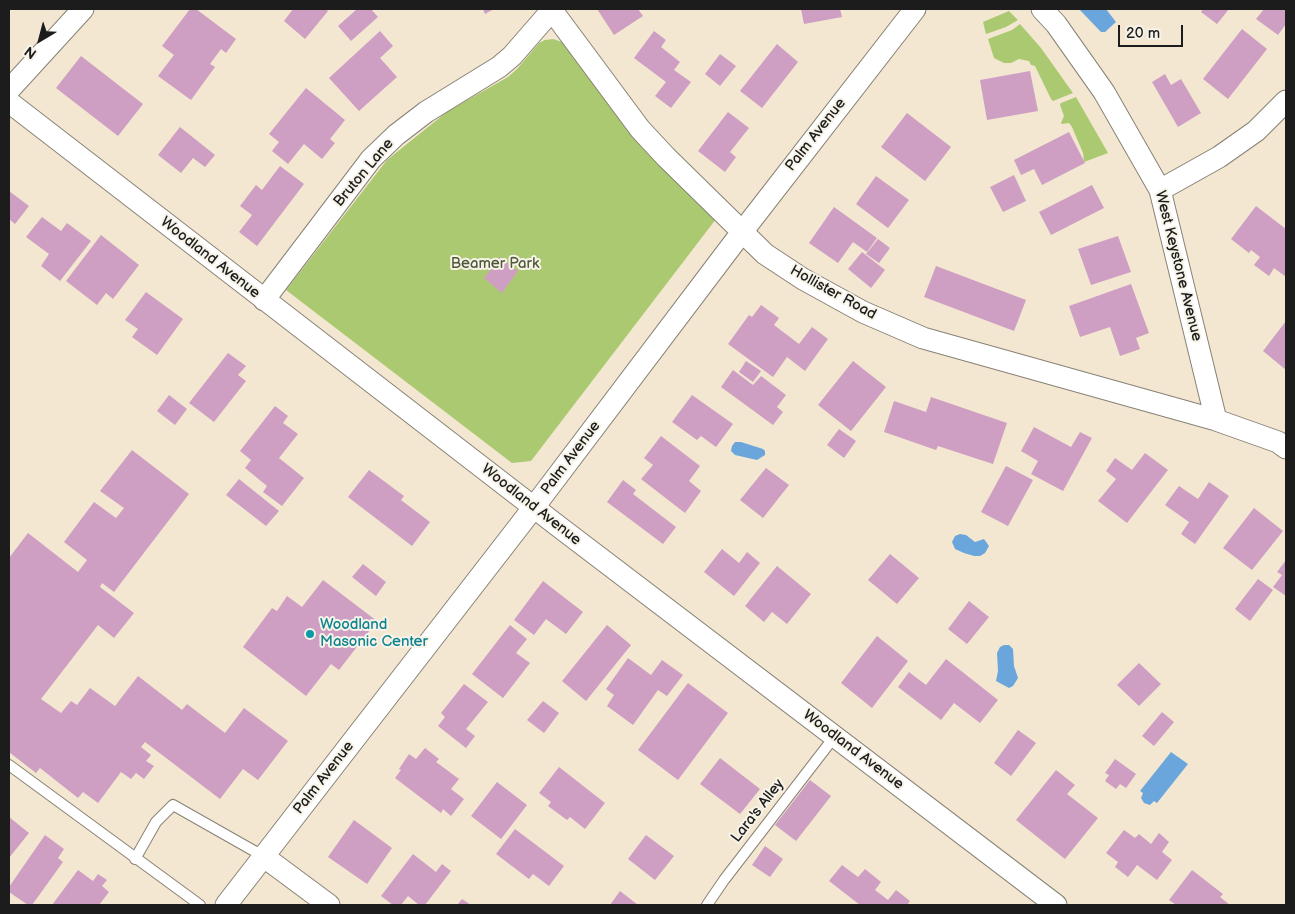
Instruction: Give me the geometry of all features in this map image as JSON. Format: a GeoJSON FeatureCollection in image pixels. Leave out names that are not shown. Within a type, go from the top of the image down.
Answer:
{"type":"FeatureCollection","features":[{"type":"Feature","properties":{"kind":"street"},"geometry":{"type":"LineString","coordinates":[[9,90],[83,9]]}},
{"type":"Feature","properties":{"kind":"street","name":"Palm Avenue"},"geometry":{"type":"LineString","coordinates":[[226,905],[534,507],[742,232],[915,9]]}},
{"type":"Feature","properties":{"kind":"street","name":"West Keystone Avenue"},"geometry":{"type":"LineString","coordinates":[[1042,9],[1056,24],[1104,92],[1160,190],[1216,420]]}},
{"type":"Feature","properties":{"kind":"street","name":"Hollister Road"},"geometry":{"type":"LineString","coordinates":[[551,10],[640,129],[666,157],[765,254],[803,279],[864,312],[923,338],[1216,420]]}},
{"type":"Feature","properties":{"kind":"street","name":"Bruton Lane"},"geometry":{"type":"LineString","coordinates":[[264,300],[371,160],[396,134],[426,112],[499,67],[512,56],[551,10]]}},
{"type":"Feature","properties":{"kind":"street"},"geometry":{"type":"LineString","coordinates":[[1160,190],[1234,147],[1256,131],[1286,101]]}},
{"type":"Feature","properties":{"kind":"street","name":"Woodland Avenue"},"geometry":{"type":"LineString","coordinates":[[9,102],[264,300],[1056,905]]}},
{"type":"Feature","properties":{"kind":"street"},"geometry":{"type":"LineString","coordinates":[[1216,420],[1283,441]]}},
{"type":"Feature","properties":{"kind":"street"},"geometry":{"type":"LineString","coordinates":[[263,856],[328,905]]}},
{"type":"Feature","properties":{"kind":"lane","name":"Lara's Alley"},"geometry":{"type":"LineString","coordinates":[[707,905],[834,736]]}},
{"type":"Feature","properties":{"kind":"lane"},"geometry":{"type":"LineString","coordinates":[[9,765],[200,905]]}},
{"type":"Feature","properties":{"kind":"lane"},"geometry":{"type":"LineString","coordinates":[[135,859],[156,822],[173,805],[263,856]]}},
{"type":"Feature","properties":{"kind":"green space"},"geometry":{"type":"Polygon","coordinates":[[[1009,11],[1018,20],[1006,27],[986,34],[983,22],[1009,11]]]}},
{"type":"Feature","properties":{"kind":"green space"},"geometry":{"type":"Polygon","coordinates":[[[1020,24],[1041,48],[1073,93],[1053,101],[1035,66],[1031,65],[1029,61],[1019,59],[1011,63],[1004,63],[994,58],[988,39],[1012,30],[1020,24]]]}},
{"type":"Feature","properties":{"kind":"green space","name":"Beamer Park"},"geometry":{"type":"Polygon","coordinates":[[[553,39],[565,43],[716,219],[531,461],[512,463],[286,290],[387,160],[448,111],[508,77],[539,43],[553,39]]]}},
{"type":"Feature","properties":{"kind":"green space"},"geometry":{"type":"Polygon","coordinates":[[[1076,97],[1108,153],[1084,162],[1083,153],[1072,127],[1069,123],[1061,123],[1064,116],[1061,103],[1076,97]]]}},
{"type":"Feature","properties":{"kind":"water"},"geometry":{"type":"Polygon","coordinates":[[[1079,9],[1106,9],[1116,22],[1105,32],[1101,32],[1079,9]]]}},
{"type":"Feature","properties":{"kind":"water"},"geometry":{"type":"Polygon","coordinates":[[[735,442],[763,449],[765,455],[757,460],[735,455],[731,451],[735,442]]]}},
{"type":"Feature","properties":{"kind":"water"},"geometry":{"type":"Polygon","coordinates":[[[960,534],[966,535],[975,542],[984,539],[989,546],[985,553],[980,556],[974,556],[955,549],[952,542],[955,536],[960,534]]]}},
{"type":"Feature","properties":{"kind":"water"},"geometry":{"type":"Polygon","coordinates":[[[1009,645],[1013,649],[1014,666],[1018,678],[1013,686],[1009,688],[996,681],[998,671],[997,653],[1000,647],[1009,645]]]}},
{"type":"Feature","properties":{"kind":"water"},"geometry":{"type":"Polygon","coordinates":[[[1171,752],[1188,764],[1157,803],[1154,801],[1150,805],[1144,803],[1141,798],[1143,793],[1140,791],[1171,752]]]}},
{"type":"Feature","properties":{"kind":"building"},"geometry":{"type":"Polygon","coordinates":[[[190,9],[196,9],[236,39],[226,53],[221,49],[210,64],[215,67],[191,100],[158,76],[174,55],[162,46],[190,9]]]}},
{"type":"Feature","properties":{"kind":"building"},"geometry":{"type":"Polygon","coordinates":[[[293,9],[325,9],[328,11],[305,39],[284,21],[293,9]]]}},
{"type":"Feature","properties":{"kind":"building"},"geometry":{"type":"Polygon","coordinates":[[[357,9],[371,9],[378,17],[351,41],[338,26],[357,9]]]}},
{"type":"Feature","properties":{"kind":"building"},"geometry":{"type":"Polygon","coordinates":[[[483,9],[494,9],[485,14],[483,9]]]}},
{"type":"Feature","properties":{"kind":"building"},"geometry":{"type":"Polygon","coordinates":[[[597,9],[638,9],[643,16],[614,35],[597,9]]]}},
{"type":"Feature","properties":{"kind":"building"},"geometry":{"type":"Polygon","coordinates":[[[801,9],[840,9],[842,17],[804,24],[801,9]]]}},
{"type":"Feature","properties":{"kind":"building"},"geometry":{"type":"Polygon","coordinates":[[[1203,9],[1229,9],[1217,24],[1201,12],[1203,9]]]}},
{"type":"Feature","properties":{"kind":"building"},"geometry":{"type":"Polygon","coordinates":[[[1264,9],[1286,9],[1286,24],[1278,35],[1256,19],[1264,9]]]}},
{"type":"Feature","properties":{"kind":"building"},"geometry":{"type":"Polygon","coordinates":[[[1242,29],[1267,49],[1228,99],[1203,79],[1242,29]]]}},
{"type":"Feature","properties":{"kind":"building"},"geometry":{"type":"Polygon","coordinates":[[[380,31],[393,46],[380,58],[397,77],[359,111],[329,78],[380,31]]]}},
{"type":"Feature","properties":{"kind":"building"},"geometry":{"type":"Polygon","coordinates":[[[654,31],[666,40],[661,47],[680,62],[674,70],[691,82],[671,108],[655,96],[666,82],[634,58],[654,31]]]}},
{"type":"Feature","properties":{"kind":"building"},"geometry":{"type":"Polygon","coordinates":[[[777,44],[798,62],[762,108],[740,91],[777,44]]]}},
{"type":"Feature","properties":{"kind":"building"},"geometry":{"type":"Polygon","coordinates":[[[720,54],[736,66],[720,86],[705,74],[720,54]]]}},
{"type":"Feature","properties":{"kind":"building"},"geometry":{"type":"Polygon","coordinates":[[[81,56],[143,104],[118,136],[56,88],[81,56]]]}},
{"type":"Feature","properties":{"kind":"building"},"geometry":{"type":"Polygon","coordinates":[[[1030,71],[1038,111],[987,120],[980,80],[1030,71]]]}},
{"type":"Feature","properties":{"kind":"building"},"geometry":{"type":"Polygon","coordinates":[[[1165,74],[1171,85],[1181,79],[1201,113],[1178,127],[1152,82],[1165,74]]]}},
{"type":"Feature","properties":{"kind":"building"},"geometry":{"type":"Polygon","coordinates":[[[306,88],[345,120],[330,139],[335,143],[322,159],[304,144],[288,164],[272,151],[279,142],[269,134],[306,88]]]}},
{"type":"Feature","properties":{"kind":"building"},"geometry":{"type":"Polygon","coordinates":[[[728,112],[749,128],[730,152],[736,157],[725,172],[698,151],[728,112]]]}},
{"type":"Feature","properties":{"kind":"building"},"geometry":{"type":"Polygon","coordinates":[[[907,113],[951,147],[925,181],[881,147],[907,113]]]}},
{"type":"Feature","properties":{"kind":"building"},"geometry":{"type":"Polygon","coordinates":[[[180,127],[215,155],[205,167],[193,158],[181,173],[158,155],[180,127]]]}},
{"type":"Feature","properties":{"kind":"building"},"geometry":{"type":"Polygon","coordinates":[[[1069,132],[1085,163],[1042,185],[1034,169],[1021,175],[1014,160],[1069,132]]]}},
{"type":"Feature","properties":{"kind":"building"},"geometry":{"type":"Polygon","coordinates":[[[280,166],[304,184],[257,246],[239,232],[252,215],[240,206],[256,185],[262,190],[280,166]]]}},
{"type":"Feature","properties":{"kind":"building"},"geometry":{"type":"Polygon","coordinates":[[[1014,175],[1026,201],[1003,212],[990,187],[1014,175]]]}},
{"type":"Feature","properties":{"kind":"building"},"geometry":{"type":"Polygon","coordinates":[[[876,176],[909,200],[888,228],[856,204],[876,176]]]}},
{"type":"Feature","properties":{"kind":"building"},"geometry":{"type":"Polygon","coordinates":[[[1092,185],[1104,208],[1051,235],[1039,212],[1092,185]]]}},
{"type":"Feature","properties":{"kind":"building"},"geometry":{"type":"Polygon","coordinates":[[[9,191],[29,206],[15,224],[9,219],[9,191]]]}},
{"type":"Feature","properties":{"kind":"building"},"geometry":{"type":"Polygon","coordinates":[[[1256,206],[1286,229],[1286,277],[1274,268],[1269,276],[1254,265],[1260,257],[1251,250],[1249,253],[1231,239],[1256,206]]]}},
{"type":"Feature","properties":{"kind":"building"},"geometry":{"type":"Polygon","coordinates":[[[834,207],[877,238],[867,252],[853,242],[838,263],[809,243],[834,207]]]}},
{"type":"Feature","properties":{"kind":"building"},"geometry":{"type":"Polygon","coordinates":[[[42,217],[61,231],[67,223],[91,241],[60,281],[41,266],[49,254],[26,237],[42,217]]]}},
{"type":"Feature","properties":{"kind":"building"},"geometry":{"type":"Polygon","coordinates":[[[101,235],[139,265],[113,299],[106,293],[97,305],[66,281],[101,235]]]}},
{"type":"Feature","properties":{"kind":"building"},"geometry":{"type":"Polygon","coordinates":[[[1118,236],[1131,272],[1091,285],[1078,249],[1118,236]]]}},
{"type":"Feature","properties":{"kind":"building"},"geometry":{"type":"Polygon","coordinates":[[[878,239],[890,248],[879,263],[866,254],[878,239]]]}},
{"type":"Feature","properties":{"kind":"building"},"geometry":{"type":"Polygon","coordinates":[[[862,252],[885,270],[871,288],[848,269],[862,252]]]}},
{"type":"Feature","properties":{"kind":"building"},"geometry":{"type":"Polygon","coordinates":[[[500,257],[518,271],[502,293],[484,278],[500,257]]]}},
{"type":"Feature","properties":{"kind":"building"},"geometry":{"type":"Polygon","coordinates":[[[936,266],[1026,300],[1014,331],[924,297],[936,266]]]}},
{"type":"Feature","properties":{"kind":"building"},"geometry":{"type":"Polygon","coordinates":[[[1131,284],[1149,333],[1136,338],[1140,349],[1120,356],[1110,327],[1080,337],[1069,306],[1131,284]]]}},
{"type":"Feature","properties":{"kind":"building"},"geometry":{"type":"Polygon","coordinates":[[[146,292],[183,319],[157,355],[132,337],[138,329],[125,320],[146,292]]]}},
{"type":"Feature","properties":{"kind":"building"},"geometry":{"type":"Polygon","coordinates":[[[761,305],[779,318],[774,325],[799,344],[812,327],[828,339],[805,371],[787,357],[773,377],[728,344],[749,315],[752,317],[761,305]]]}},
{"type":"Feature","properties":{"kind":"building"},"geometry":{"type":"Polygon","coordinates":[[[1286,321],[1286,370],[1263,351],[1286,321]]]}},
{"type":"Feature","properties":{"kind":"building"},"geometry":{"type":"Polygon","coordinates":[[[228,353],[246,366],[238,375],[246,381],[214,422],[189,403],[228,353]]]}},
{"type":"Feature","properties":{"kind":"building"},"geometry":{"type":"Polygon","coordinates":[[[746,361],[761,371],[753,382],[739,372],[746,361]]]}},
{"type":"Feature","properties":{"kind":"building"},"geometry":{"type":"Polygon","coordinates":[[[853,361],[886,387],[851,431],[818,405],[853,361]]]}},
{"type":"Feature","properties":{"kind":"building"},"geometry":{"type":"Polygon","coordinates":[[[733,370],[753,385],[761,376],[786,395],[777,407],[783,412],[773,425],[721,387],[733,370]]]}},
{"type":"Feature","properties":{"kind":"building"},"geometry":{"type":"Polygon","coordinates":[[[169,395],[187,409],[175,425],[157,411],[169,395]]]}},
{"type":"Feature","properties":{"kind":"building"},"geometry":{"type":"Polygon","coordinates":[[[692,395],[733,424],[716,447],[701,436],[697,440],[672,422],[692,395]]]}},
{"type":"Feature","properties":{"kind":"building"},"geometry":{"type":"Polygon","coordinates":[[[931,397],[1007,423],[993,464],[938,446],[936,450],[884,432],[894,401],[926,412],[931,397]]]}},
{"type":"Feature","properties":{"kind":"building"},"geometry":{"type":"Polygon","coordinates":[[[275,406],[288,416],[283,423],[298,434],[279,458],[304,478],[282,506],[263,492],[267,486],[245,468],[251,460],[240,451],[275,406]]]}},
{"type":"Feature","properties":{"kind":"building"},"geometry":{"type":"Polygon","coordinates":[[[1034,427],[1071,447],[1080,432],[1092,438],[1063,491],[1031,474],[1038,461],[1021,451],[1034,427]]]}},
{"type":"Feature","properties":{"kind":"building"},"geometry":{"type":"Polygon","coordinates":[[[839,429],[856,441],[844,458],[827,445],[839,429]]]}},
{"type":"Feature","properties":{"kind":"building"},"geometry":{"type":"Polygon","coordinates":[[[661,436],[700,466],[689,481],[701,491],[685,513],[641,479],[653,465],[644,458],[661,436]]]}},
{"type":"Feature","properties":{"kind":"building"},"geometry":{"type":"Polygon","coordinates":[[[132,450],[189,494],[114,592],[102,583],[100,587],[134,613],[114,638],[98,625],[41,699],[61,713],[71,701],[77,705],[90,688],[115,706],[138,676],[182,710],[187,704],[225,733],[244,708],[288,741],[258,780],[243,769],[220,799],[145,742],[141,747],[151,755],[146,761],[154,766],[144,779],[136,773],[131,779],[121,772],[98,803],[83,792],[78,798],[40,768],[36,773],[9,752],[9,558],[28,533],[78,572],[87,560],[64,542],[94,502],[116,518],[124,508],[100,491],[132,450]]]}},
{"type":"Feature","properties":{"kind":"building"},"geometry":{"type":"Polygon","coordinates":[[[1145,453],[1168,470],[1127,523],[1098,501],[1116,479],[1106,471],[1115,458],[1132,470],[1145,453]]]}},
{"type":"Feature","properties":{"kind":"building"},"geometry":{"type":"Polygon","coordinates":[[[1006,466],[1033,480],[1008,526],[981,512],[1006,466]]]}},
{"type":"Feature","properties":{"kind":"building"},"geometry":{"type":"Polygon","coordinates":[[[766,468],[789,485],[763,518],[740,500],[766,468]]]}},
{"type":"Feature","properties":{"kind":"building"},"geometry":{"type":"Polygon","coordinates":[[[369,470],[404,496],[401,500],[430,522],[412,546],[348,497],[369,470]]]}},
{"type":"Feature","properties":{"kind":"building"},"geometry":{"type":"Polygon","coordinates":[[[239,479],[279,511],[266,526],[226,495],[239,479]]]}},
{"type":"Feature","properties":{"kind":"building"},"geometry":{"type":"Polygon","coordinates":[[[623,480],[636,490],[633,494],[676,527],[663,544],[607,502],[623,480]]]}},
{"type":"Feature","properties":{"kind":"building"},"geometry":{"type":"Polygon","coordinates":[[[1209,482],[1229,496],[1195,544],[1181,534],[1189,522],[1165,505],[1179,486],[1198,499],[1209,482]]]}},
{"type":"Feature","properties":{"kind":"building"},"geometry":{"type":"Polygon","coordinates":[[[1254,508],[1283,531],[1252,570],[1223,548],[1254,508]]]}},
{"type":"Feature","properties":{"kind":"building"},"geometry":{"type":"Polygon","coordinates":[[[722,549],[739,563],[747,552],[760,563],[734,596],[704,572],[722,549]]]}},
{"type":"Feature","properties":{"kind":"building"},"geometry":{"type":"Polygon","coordinates":[[[890,554],[919,578],[897,604],[868,580],[890,554]]]}},
{"type":"Feature","properties":{"kind":"building"},"geometry":{"type":"Polygon","coordinates":[[[1286,560],[1286,596],[1273,587],[1282,575],[1277,572],[1286,560]]]}},
{"type":"Feature","properties":{"kind":"building"},"geometry":{"type":"Polygon","coordinates":[[[363,564],[386,582],[376,596],[352,577],[363,564]]]}},
{"type":"Feature","properties":{"kind":"building"},"geometry":{"type":"Polygon","coordinates":[[[777,566],[811,594],[787,624],[772,612],[764,622],[745,606],[777,566]]]}},
{"type":"Feature","properties":{"kind":"building"},"geometry":{"type":"Polygon","coordinates":[[[1258,579],[1273,590],[1250,621],[1235,609],[1258,579]]]}},
{"type":"Feature","properties":{"kind":"building","name":"Woodland Masonic Center"},"geometry":{"type":"Polygon","coordinates":[[[323,580],[377,621],[339,670],[331,664],[306,696],[243,647],[272,608],[277,611],[287,596],[302,607],[323,580]]]}},
{"type":"Feature","properties":{"kind":"building"},"geometry":{"type":"Polygon","coordinates":[[[543,581],[583,612],[566,634],[546,619],[534,635],[514,620],[543,581]]]}},
{"type":"Feature","properties":{"kind":"building"},"geometry":{"type":"Polygon","coordinates":[[[969,601],[989,617],[967,644],[948,629],[969,601]]]}},
{"type":"Feature","properties":{"kind":"building"},"geometry":{"type":"Polygon","coordinates":[[[510,625],[527,639],[516,653],[530,663],[503,698],[472,674],[510,625]]]}},
{"type":"Feature","properties":{"kind":"building"},"geometry":{"type":"Polygon","coordinates":[[[607,625],[631,645],[586,701],[562,681],[607,625]]]}},
{"type":"Feature","properties":{"kind":"building"},"geometry":{"type":"Polygon","coordinates":[[[877,636],[908,661],[872,708],[841,683],[877,636]]]}},
{"type":"Feature","properties":{"kind":"building"},"geometry":{"type":"Polygon","coordinates":[[[628,658],[651,675],[662,660],[683,675],[667,696],[658,690],[633,725],[607,706],[614,695],[606,689],[628,658]]]}},
{"type":"Feature","properties":{"kind":"building"},"geometry":{"type":"Polygon","coordinates":[[[946,659],[998,700],[980,723],[954,703],[941,720],[898,687],[909,672],[926,685],[946,659]]]}},
{"type":"Feature","properties":{"kind":"building"},"geometry":{"type":"Polygon","coordinates":[[[1139,663],[1161,684],[1139,706],[1117,685],[1139,663]]]}},
{"type":"Feature","properties":{"kind":"building"},"geometry":{"type":"Polygon","coordinates":[[[688,683],[728,713],[678,780],[638,750],[688,683]]]}},
{"type":"Feature","properties":{"kind":"building"},"geometry":{"type":"Polygon","coordinates":[[[464,684],[488,702],[466,729],[475,736],[466,748],[438,726],[445,717],[441,713],[464,684]]]}},
{"type":"Feature","properties":{"kind":"building"},"geometry":{"type":"Polygon","coordinates":[[[543,701],[559,713],[544,733],[527,720],[543,701]]]}},
{"type":"Feature","properties":{"kind":"building"},"geometry":{"type":"Polygon","coordinates":[[[1162,712],[1174,722],[1154,746],[1142,736],[1162,712]]]}},
{"type":"Feature","properties":{"kind":"building"},"geometry":{"type":"Polygon","coordinates":[[[1018,730],[1036,743],[1011,776],[994,763],[1018,730]]]}},
{"type":"Feature","properties":{"kind":"building"},"geometry":{"type":"Polygon","coordinates":[[[425,748],[439,759],[436,762],[459,779],[451,789],[464,799],[451,816],[443,809],[441,813],[395,778],[409,754],[416,759],[425,748]]]}},
{"type":"Feature","properties":{"kind":"building"},"geometry":{"type":"Polygon","coordinates":[[[720,758],[760,789],[740,814],[700,784],[720,758]]]}},
{"type":"Feature","properties":{"kind":"building"},"geometry":{"type":"Polygon","coordinates":[[[1115,759],[1136,774],[1126,788],[1120,784],[1116,789],[1105,781],[1109,775],[1105,773],[1115,759]]]}},
{"type":"Feature","properties":{"kind":"building"},"geometry":{"type":"Polygon","coordinates":[[[559,767],[605,803],[585,829],[570,817],[567,820],[548,806],[551,802],[539,793],[559,767]]]}},
{"type":"Feature","properties":{"kind":"building"},"geometry":{"type":"Polygon","coordinates":[[[1056,770],[1075,785],[1067,794],[1098,818],[1065,859],[1016,820],[1056,770]]]}},
{"type":"Feature","properties":{"kind":"building"},"geometry":{"type":"Polygon","coordinates":[[[810,780],[831,796],[796,841],[775,825],[810,780]]]}},
{"type":"Feature","properties":{"kind":"building"},"geometry":{"type":"Polygon","coordinates":[[[497,782],[527,805],[501,839],[471,816],[497,782]]]}},
{"type":"Feature","properties":{"kind":"building"},"geometry":{"type":"Polygon","coordinates":[[[9,817],[29,833],[9,858],[9,817]]]}},
{"type":"Feature","properties":{"kind":"building"},"geometry":{"type":"Polygon","coordinates":[[[354,820],[392,848],[367,884],[328,857],[354,820]]]}},
{"type":"Feature","properties":{"kind":"building"},"geometry":{"type":"Polygon","coordinates":[[[515,829],[564,866],[549,886],[533,874],[529,879],[496,854],[515,829]]]}},
{"type":"Feature","properties":{"kind":"building"},"geometry":{"type":"Polygon","coordinates":[[[1124,830],[1135,838],[1139,834],[1151,844],[1159,833],[1169,842],[1162,852],[1172,860],[1157,880],[1137,865],[1128,877],[1115,867],[1118,862],[1106,853],[1124,830]]]}},
{"type":"Feature","properties":{"kind":"building"},"geometry":{"type":"Polygon","coordinates":[[[45,835],[64,849],[58,858],[63,862],[32,905],[28,905],[9,892],[9,887],[45,835]]]}},
{"type":"Feature","properties":{"kind":"building"},"geometry":{"type":"Polygon","coordinates":[[[646,835],[674,856],[655,880],[628,859],[646,835]]]}},
{"type":"Feature","properties":{"kind":"building"},"geometry":{"type":"Polygon","coordinates":[[[765,846],[783,859],[770,877],[752,865],[765,846]]]}},
{"type":"Feature","properties":{"kind":"building"},"geometry":{"type":"Polygon","coordinates":[[[413,854],[436,872],[442,864],[451,871],[425,905],[419,905],[408,896],[401,905],[393,905],[381,896],[413,854]]]}},
{"type":"Feature","properties":{"kind":"building"},"geometry":{"type":"Polygon","coordinates":[[[842,865],[858,877],[865,869],[881,882],[875,890],[888,900],[896,890],[910,901],[907,905],[860,905],[829,881],[842,865]]]}},
{"type":"Feature","properties":{"kind":"building"},"geometry":{"type":"Polygon","coordinates":[[[78,870],[93,881],[98,874],[107,880],[102,886],[109,892],[99,905],[52,905],[78,870]]]}},
{"type":"Feature","properties":{"kind":"building"},"geometry":{"type":"Polygon","coordinates":[[[1192,870],[1223,894],[1220,897],[1230,905],[1176,905],[1169,900],[1192,870]]]}},
{"type":"Feature","properties":{"kind":"building"},"geometry":{"type":"Polygon","coordinates":[[[620,891],[638,905],[610,905],[620,891]]]}},
{"type":"Feature","properties":{"kind":"building"},"geometry":{"type":"Polygon","coordinates":[[[462,899],[471,905],[457,905],[462,899]]]}},
{"type":"Feature","properties":{"kind":"place","name":"Woodland Masonic Center"},"geometry":{"type":"Point","coordinates":[310,634]}}]}
